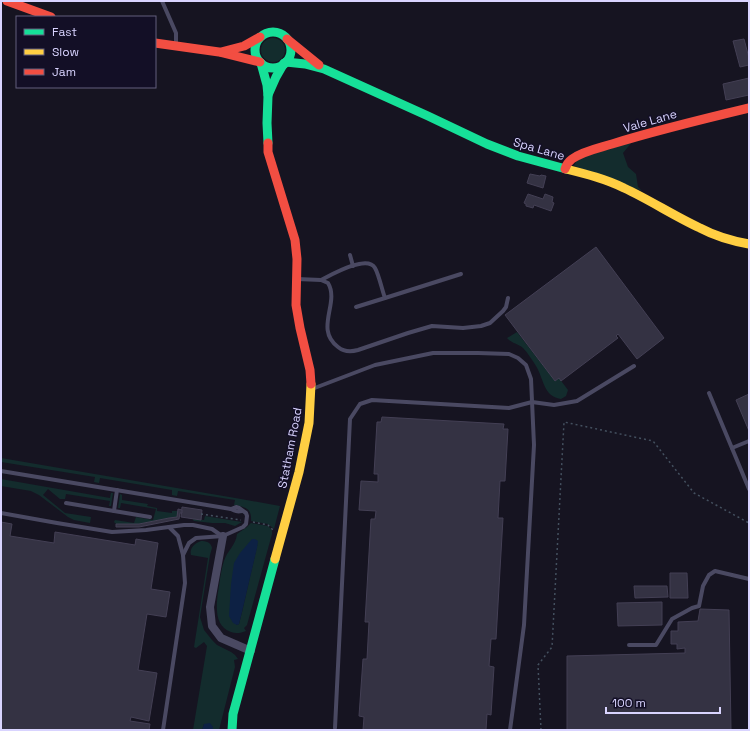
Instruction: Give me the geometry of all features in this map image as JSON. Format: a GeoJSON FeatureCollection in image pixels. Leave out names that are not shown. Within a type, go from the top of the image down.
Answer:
{"type":"FeatureCollection","features":[{"type":"Feature","properties":{"kind":"street"},"geometry":{"type":"LineString","coordinates":[[12,2],[48,16]]}},
{"type":"Feature","properties":{"kind":"street"},"geometry":{"type":"LineString","coordinates":[[156,43],[219,52],[260,62],[270,67],[280,66],[285,63],[290,53],[290,48],[289,43],[282,35],[276,32],[270,32],[244,46],[219,52]]}},
{"type":"Feature","properties":{"kind":"street"},"geometry":{"type":"LineString","coordinates":[[260,37],[255,47],[255,52],[260,62]]}},
{"type":"Feature","properties":{"kind":"street","name":"Spa Lane"},"geometry":{"type":"LineString","coordinates":[[286,39],[324,69]]}},
{"type":"Feature","properties":{"kind":"street","name":"Statham Road"},"geometry":{"type":"LineString","coordinates":[[232,730],[234,714],[299,472],[309,423],[311,389],[310,370],[296,305],[297,259],[295,240],[268,152],[268,96],[267,85],[260,62]]}},
{"type":"Feature","properties":{"kind":"street","name":"Spa Lane"},"geometry":{"type":"LineString","coordinates":[[285,63],[300,62],[324,69],[487,144],[518,156],[608,181],[625,188],[699,228],[734,241],[749,244]]}},
{"type":"Feature","properties":{"kind":"street","name":"Statham Road"},"geometry":{"type":"LineString","coordinates":[[268,96],[276,77],[285,63]]}},
{"type":"Feature","properties":{"kind":"street","name":"Vale Lane"},"geometry":{"type":"LineString","coordinates":[[565,169],[568,162],[589,152],[644,134],[749,108]]}},
{"type":"Feature","properties":{"kind":"street"},"geometry":{"type":"LineString","coordinates":[[223,536],[210,608],[212,626],[221,638],[251,650]]}},
{"type":"Feature","properties":{"kind":"lane"},"geometry":{"type":"LineString","coordinates":[[162,1],[176,33],[176,46]]}},
{"type":"Feature","properties":{"kind":"lane"},"geometry":{"type":"LineString","coordinates":[[350,255],[353,266]]}},
{"type":"Feature","properties":{"kind":"lane"},"geometry":{"type":"LineString","coordinates":[[321,280],[346,268],[365,262],[369,263],[374,267],[385,298]]}},
{"type":"Feature","properties":{"kind":"lane"},"geometry":{"type":"LineString","coordinates":[[356,307],[461,274]]}},
{"type":"Feature","properties":{"kind":"lane"},"geometry":{"type":"LineString","coordinates":[[297,279],[321,280],[328,283],[331,289],[331,299],[327,322],[328,333],[340,349],[352,352],[432,326],[468,328],[490,323],[506,307],[508,298]]}},
{"type":"Feature","properties":{"kind":"lane"},"geometry":{"type":"LineString","coordinates":[[311,389],[375,365],[433,353],[478,352],[509,354],[518,358],[526,365],[531,379],[534,444],[524,625],[510,730]]}},
{"type":"Feature","properties":{"kind":"lane"},"geometry":{"type":"LineString","coordinates":[[334,728],[350,419],[360,404],[372,400],[509,408],[532,402],[554,405],[576,401],[634,366]]}},
{"type":"Feature","properties":{"kind":"lane"},"geometry":{"type":"LineString","coordinates":[[710,393],[749,488]]}},
{"type":"Feature","properties":{"kind":"lane"},"geometry":{"type":"LineString","coordinates":[[732,448],[749,441]]}},
{"type":"Feature","properties":{"kind":"lane"},"geometry":{"type":"LineString","coordinates":[[1,471],[231,509],[236,507],[246,513],[247,521],[242,527],[223,536],[196,538],[190,543],[183,555]]}},
{"type":"Feature","properties":{"kind":"lane"},"geometry":{"type":"LineString","coordinates":[[114,511],[117,490]]}},
{"type":"Feature","properties":{"kind":"lane"},"geometry":{"type":"LineString","coordinates":[[66,503],[150,517]]}},
{"type":"Feature","properties":{"kind":"lane"},"geometry":{"type":"LineString","coordinates":[[1,513],[112,532],[193,525],[212,529],[223,536]]}},
{"type":"Feature","properties":{"kind":"lane"},"geometry":{"type":"LineString","coordinates":[[163,730],[186,583],[183,555],[178,536],[168,527]]}},
{"type":"Feature","properties":{"kind":"lane"},"geometry":{"type":"LineString","coordinates":[[630,645],[656,644],[672,619],[692,608],[699,606],[703,586],[709,575],[715,572],[749,579]]}},
{"type":"Feature","properties":{"kind":"path"},"geometry":{"type":"LineString","coordinates":[[542,730],[538,665],[552,647],[564,422],[653,441],[694,492],[749,523]]}},
{"type":"Feature","properties":{"kind":"path"},"geometry":{"type":"LineString","coordinates":[[201,514],[268,525],[273,530]]}},
{"type":"Feature","properties":{"kind":"green space"},"geometry":{"type":"Polygon","coordinates":[[[273,38],[282,41],[285,50],[282,59],[273,62],[264,59],[261,50],[264,41],[273,38]]]}},
{"type":"Feature","properties":{"kind":"green space"},"geometry":{"type":"Polygon","coordinates":[[[632,142],[623,153],[628,167],[636,174],[638,187],[642,191],[574,166],[582,157],[632,142]]]}},
{"type":"Feature","properties":{"kind":"green space"},"geometry":{"type":"Polygon","coordinates":[[[517,332],[555,381],[559,378],[568,390],[566,396],[561,399],[555,397],[547,391],[539,371],[527,352],[507,338],[517,332]]]}},
{"type":"Feature","properties":{"kind":"green space"},"geometry":{"type":"Polygon","coordinates":[[[1,458],[280,506],[274,529],[268,524],[251,521],[249,511],[234,505],[235,500],[178,491],[177,496],[172,495],[172,490],[100,478],[99,483],[94,482],[95,477],[1,462],[1,458]]]}},
{"type":"Feature","properties":{"kind":"green space"},"geometry":{"type":"Polygon","coordinates":[[[1,479],[110,498],[111,493],[113,493],[111,506],[109,506],[110,501],[66,494],[65,499],[60,499],[48,489],[43,495],[65,513],[91,517],[90,523],[74,520],[31,491],[1,486],[1,479]]]}},
{"type":"Feature","properties":{"kind":"green space"},"geometry":{"type":"Polygon","coordinates":[[[120,494],[122,495],[122,500],[148,504],[147,506],[157,508],[157,511],[172,513],[172,511],[178,511],[177,517],[139,524],[116,524],[114,522],[115,520],[134,523],[136,517],[153,520],[156,509],[121,503],[120,508],[118,508],[120,494]]]}},
{"type":"Feature","properties":{"kind":"green space"},"geometry":{"type":"Polygon","coordinates":[[[205,516],[242,522],[235,526],[225,523],[212,523],[193,520],[204,520],[205,516]]]}},
{"type":"Feature","properties":{"kind":"green space"},"geometry":{"type":"Polygon","coordinates":[[[251,523],[268,526],[272,530],[272,534],[247,625],[244,628],[246,631],[235,633],[224,628],[220,623],[217,601],[225,557],[235,541],[237,534],[251,523]],[[258,542],[236,625],[239,624],[258,542]]]}},
{"type":"Feature","properties":{"kind":"green space"},"geometry":{"type":"Polygon","coordinates":[[[201,541],[208,542],[211,544],[212,548],[200,617],[204,630],[217,645],[231,652],[238,659],[234,660],[235,667],[219,730],[213,730],[213,727],[204,724],[202,730],[193,730],[207,646],[204,642],[196,648],[194,647],[208,558],[191,555],[191,550],[193,546],[201,541]]]}},
{"type":"Feature","properties":{"kind":"water"},"geometry":{"type":"Polygon","coordinates":[[[252,539],[258,541],[257,548],[239,624],[237,625],[233,623],[229,616],[234,563],[252,539]]]}},
{"type":"Feature","properties":{"kind":"water"},"geometry":{"type":"Polygon","coordinates":[[[210,723],[213,730],[202,730],[204,724],[210,723]]]}},
{"type":"Feature","properties":{"kind":"building"},"geometry":{"type":"Polygon","coordinates":[[[744,39],[749,58],[749,65],[740,67],[733,41],[744,39]]]}},
{"type":"Feature","properties":{"kind":"building"},"geometry":{"type":"Polygon","coordinates":[[[749,78],[749,95],[726,100],[723,84],[749,78]]]}},
{"type":"Feature","properties":{"kind":"building"},"geometry":{"type":"Polygon","coordinates":[[[530,174],[546,176],[543,188],[527,183],[530,174]]]}},
{"type":"Feature","properties":{"kind":"building"},"geometry":{"type":"Polygon","coordinates":[[[528,194],[543,199],[545,194],[553,197],[552,202],[554,203],[551,211],[534,205],[533,208],[526,206],[524,203],[528,194]]]}},
{"type":"Feature","properties":{"kind":"building"},"geometry":{"type":"Polygon","coordinates":[[[596,247],[664,338],[637,359],[618,334],[616,336],[618,338],[561,381],[559,378],[555,381],[505,315],[596,247]]]}},
{"type":"Feature","properties":{"kind":"building"},"geometry":{"type":"Polygon","coordinates":[[[749,394],[749,431],[736,400],[749,394]]]}},
{"type":"Feature","properties":{"kind":"building"},"geometry":{"type":"Polygon","coordinates":[[[382,417],[504,424],[503,429],[508,429],[505,481],[500,481],[498,518],[503,518],[496,639],[491,639],[489,666],[494,667],[491,715],[487,714],[486,730],[363,730],[364,717],[359,716],[363,659],[367,659],[369,622],[365,622],[371,519],[375,519],[376,511],[359,510],[361,481],[378,482],[378,474],[374,474],[377,422],[381,422],[382,417]]]}},
{"type":"Feature","properties":{"kind":"building"},"geometry":{"type":"Polygon","coordinates":[[[182,507],[202,510],[201,520],[181,517],[182,507]]]}},
{"type":"Feature","properties":{"kind":"building"},"geometry":{"type":"Polygon","coordinates":[[[178,509],[182,510],[179,519],[139,527],[116,527],[116,524],[139,524],[177,517],[178,509]]]}},
{"type":"Feature","properties":{"kind":"building"},"geometry":{"type":"Polygon","coordinates":[[[1,522],[12,524],[10,536],[54,543],[55,532],[135,545],[136,539],[158,543],[151,589],[170,592],[166,617],[147,614],[138,670],[157,673],[149,721],[131,717],[130,721],[150,724],[149,730],[1,730],[1,522]]]}},
{"type":"Feature","properties":{"kind":"building"},"geometry":{"type":"Polygon","coordinates":[[[670,573],[687,573],[688,598],[670,598],[670,573]]]}},
{"type":"Feature","properties":{"kind":"building"},"geometry":{"type":"Polygon","coordinates":[[[634,586],[667,586],[668,597],[635,598],[634,586]]]}},
{"type":"Feature","properties":{"kind":"building"},"geometry":{"type":"Polygon","coordinates":[[[662,602],[662,625],[618,626],[617,603],[662,602]]]}},
{"type":"Feature","properties":{"kind":"building"},"geometry":{"type":"Polygon","coordinates":[[[700,609],[729,610],[731,730],[567,730],[567,656],[685,653],[685,648],[677,649],[677,644],[671,644],[671,631],[678,631],[678,622],[698,621],[700,609]]]}},
{"type":"Feature","properties":{"kind":"traffic: fast"},"geometry":{"type":"LineString","coordinates":[[273,32],[283,35],[288,40],[291,50],[288,60],[283,65],[273,68],[263,65],[258,60],[255,50],[258,40],[263,35],[273,32]]}},
{"type":"Feature","properties":{"kind":"traffic: fast"},"geometry":{"type":"LineString","coordinates":[[286,62],[305,64],[324,69],[487,144],[518,156],[566,169]]}},
{"type":"Feature","properties":{"kind":"traffic: fast"},"geometry":{"type":"LineString","coordinates":[[261,63],[267,85],[268,96],[268,143]]}},
{"type":"Feature","properties":{"kind":"traffic: fast"},"geometry":{"type":"LineString","coordinates":[[268,95],[284,63]]}},
{"type":"Feature","properties":{"kind":"traffic: fast"},"geometry":{"type":"LineString","coordinates":[[232,730],[233,714],[275,559]]}},
{"type":"Feature","properties":{"kind":"traffic: slow"},"geometry":{"type":"LineString","coordinates":[[566,169],[596,177],[617,185],[706,231],[724,238],[749,244]]}},
{"type":"Feature","properties":{"kind":"traffic: slow"},"geometry":{"type":"LineString","coordinates":[[275,559],[299,472],[309,423],[311,384]]}},
{"type":"Feature","properties":{"kind":"traffic: jam"},"geometry":{"type":"LineString","coordinates":[[7,1],[48,16]]}},
{"type":"Feature","properties":{"kind":"traffic: jam"},"geometry":{"type":"LineString","coordinates":[[221,52],[244,46],[260,37]]}},
{"type":"Feature","properties":{"kind":"traffic: jam"},"geometry":{"type":"LineString","coordinates":[[287,39],[319,65]]}},
{"type":"Feature","properties":{"kind":"traffic: jam"},"geometry":{"type":"LineString","coordinates":[[156,43],[219,52],[260,62]]}},
{"type":"Feature","properties":{"kind":"traffic: jam"},"geometry":{"type":"LineString","coordinates":[[565,169],[567,164],[572,159],[591,150],[663,129],[749,108]]}},
{"type":"Feature","properties":{"kind":"traffic: jam"},"geometry":{"type":"LineString","coordinates":[[268,143],[268,152],[295,240],[297,259],[296,305],[310,370],[311,384]]}}]}
